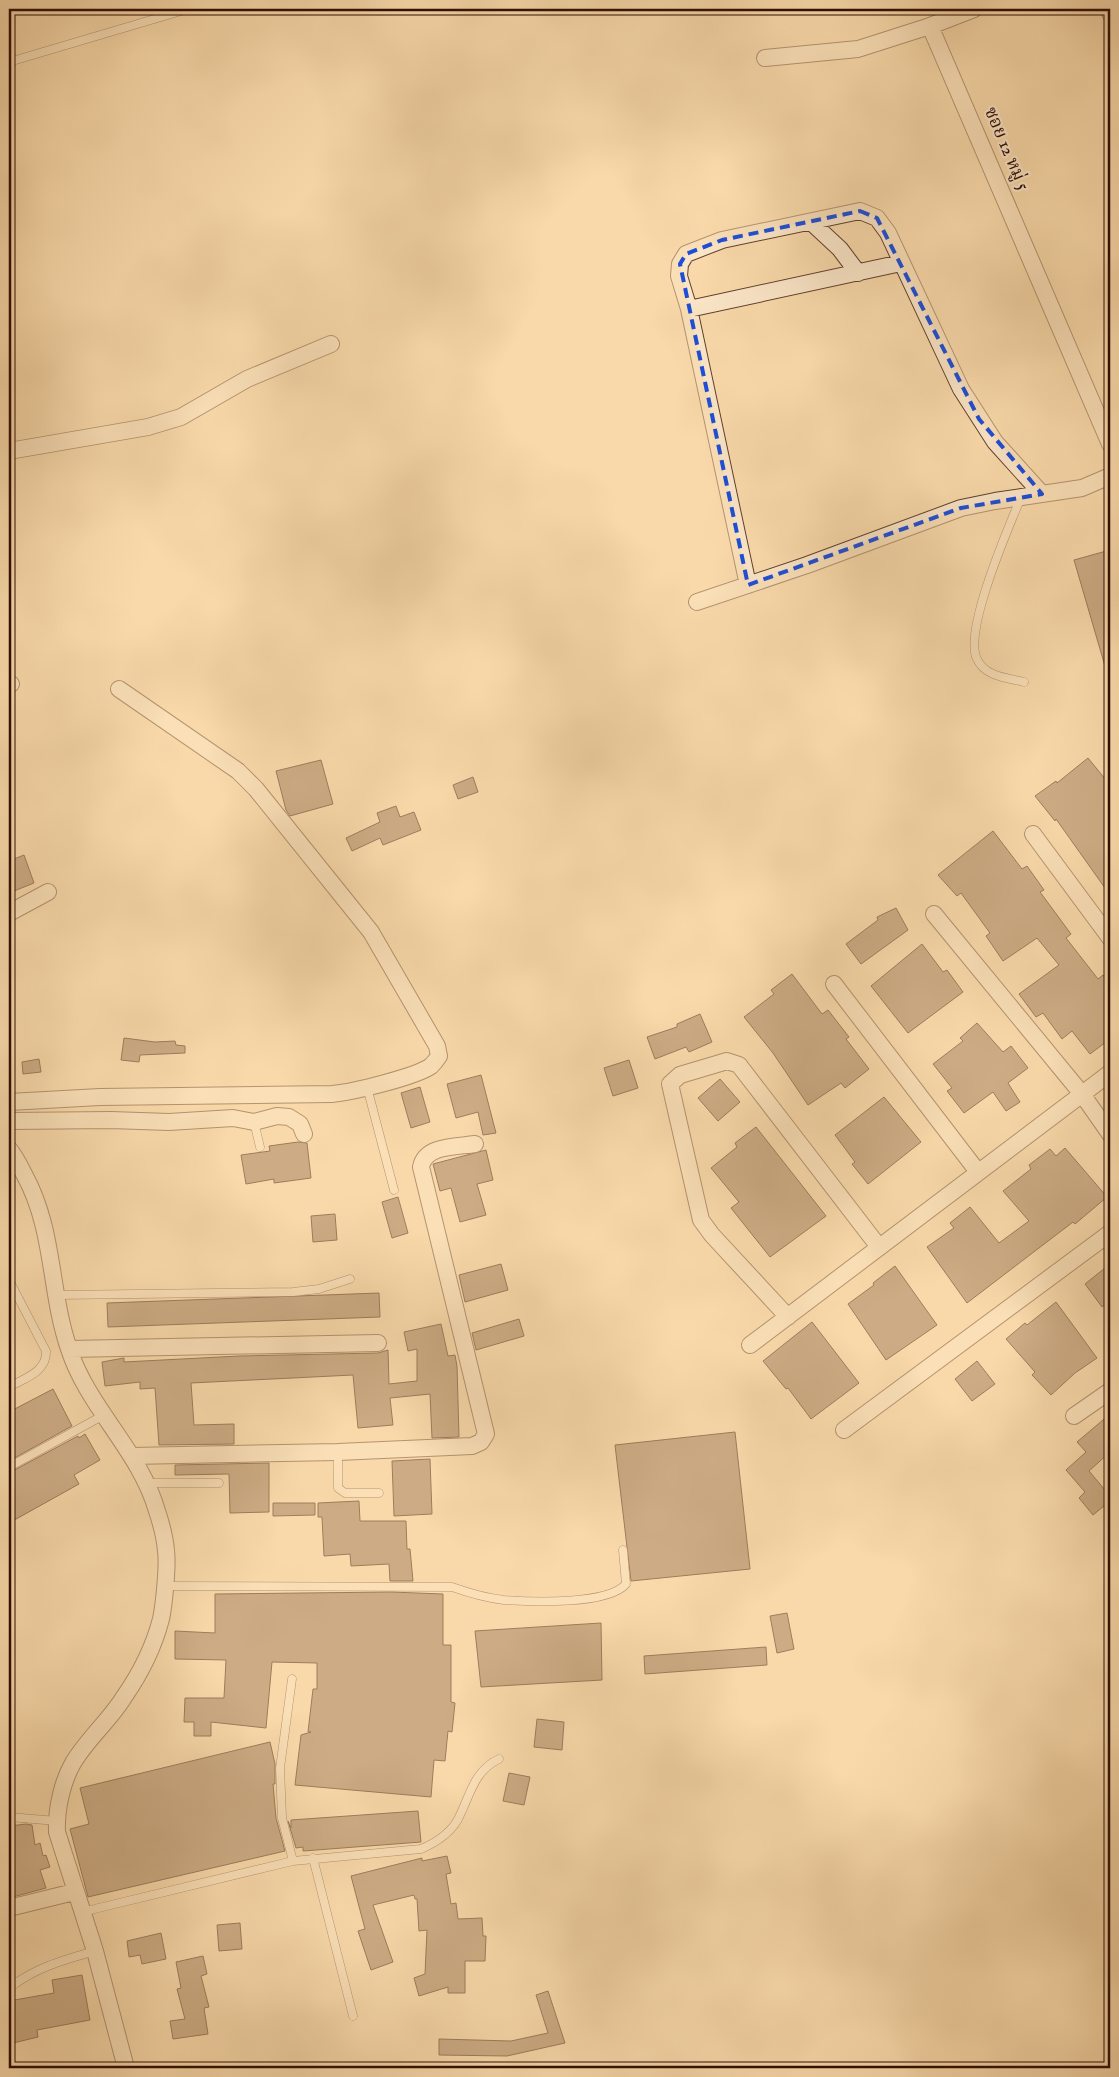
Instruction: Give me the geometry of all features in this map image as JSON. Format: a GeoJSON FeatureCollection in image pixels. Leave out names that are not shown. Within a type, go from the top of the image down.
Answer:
{"type":"FeatureCollection","features":[{"type":"Feature","properties":{"kind":"street"},"geometry":{"type":"LineString","coordinates":[[765,58],[858,49],[930,26],[974,9]]}},
{"type":"Feature","properties":{"kind":"street"},"geometry":{"type":"LineString","coordinates":[[1109,9],[1110,13]]}},
{"type":"Feature","properties":{"kind":"street","name":"ซอย 12 หมู่ 5"},"geometry":{"type":"LineString","coordinates":[[930,26],[1110,444]]}},
{"type":"Feature","properties":{"kind":"street"},"geometry":{"type":"LineString","coordinates":[[748,585],[689,309],[679,276],[680,264],[686,254],[722,240],[860,211],[877,218],[888,234],[965,397],[995,442],[1042,494]]}},
{"type":"Feature","properties":{"kind":"street"},"geometry":{"type":"LineString","coordinates":[[811,222],[840,248],[858,273]]}},
{"type":"Feature","properties":{"kind":"street"},"geometry":{"type":"LineString","coordinates":[[689,309],[901,263]]}},
{"type":"Feature","properties":{"kind":"street"},"geometry":{"type":"LineString","coordinates":[[9,451],[148,427],[181,417],[247,379],[331,344]]}},
{"type":"Feature","properties":{"kind":"street"},"geometry":{"type":"LineString","coordinates":[[697,602],[961,508],[1082,488],[1110,476]]}},
{"type":"Feature","properties":{"kind":"street"},"geometry":{"type":"LineString","coordinates":[[9,1102],[100,1097],[349,1092],[419,1072],[433,1065],[439,1056],[437,1046],[371,932],[256,789],[238,771],[119,690]]}},
{"type":"Feature","properties":{"kind":"street"},"geometry":{"type":"LineString","coordinates":[[1033,834],[1110,938]]}},
{"type":"Feature","properties":{"kind":"street"},"geometry":{"type":"LineString","coordinates":[[9,913],[48,892]]}},
{"type":"Feature","properties":{"kind":"street"},"geometry":{"type":"LineString","coordinates":[[934,914],[1082,1094],[1110,1134]]}},
{"type":"Feature","properties":{"kind":"street"},"geometry":{"type":"LineString","coordinates":[[834,984],[978,1172]]}},
{"type":"Feature","properties":{"kind":"street"},"geometry":{"type":"LineString","coordinates":[[788,1317],[712,1235],[701,1220],[670,1084],[680,1075],[727,1061],[739,1065],[879,1247]]}},
{"type":"Feature","properties":{"kind":"street"},"geometry":{"type":"LineString","coordinates":[[750,1345],[1110,1073]]}},
{"type":"Feature","properties":{"kind":"street"},"geometry":{"type":"LineString","coordinates":[[9,1121],[111,1120],[169,1122],[233,1118],[254,1122],[277,1116],[290,1117],[300,1124],[304,1134]]}},
{"type":"Feature","properties":{"kind":"street"},"geometry":{"type":"LineString","coordinates":[[131,1456],[338,1452],[472,1446],[481,1442],[486,1434],[422,1167],[423,1159],[430,1152],[475,1144]]}},
{"type":"Feature","properties":{"kind":"street"},"geometry":{"type":"LineString","coordinates":[[9,1149],[29,1183],[43,1216],[69,1349],[90,1395],[131,1456],[146,1484],[157,1509],[167,1552],[161,1618],[146,1659],[124,1698],[73,1763],[60,1799],[57,1821],[57,1832],[74,1892],[95,1951],[126,2068]]}},
{"type":"Feature","properties":{"kind":"street"},"geometry":{"type":"LineString","coordinates":[[844,1430],[1110,1233]]}},
{"type":"Feature","properties":{"kind":"street"},"geometry":{"type":"LineString","coordinates":[[69,1349],[378,1343]]}},
{"type":"Feature","properties":{"kind":"street"},"geometry":{"type":"LineString","coordinates":[[1074,1416],[1110,1391]]}},
{"type":"Feature","properties":{"kind":"street"},"geometry":{"type":"LineString","coordinates":[[9,1908],[74,1892]]}},
{"type":"Feature","properties":{"kind":"lane"},"geometry":{"type":"LineString","coordinates":[[9,62],[188,9]]}},
{"type":"Feature","properties":{"kind":"lane"},"geometry":{"type":"LineString","coordinates":[[1021,497],[1004,538],[980,608],[975,640],[976,659],[985,669],[993,674],[1024,682]]}},
{"type":"Feature","properties":{"kind":"lane"},"geometry":{"type":"LineString","coordinates":[[367,1087],[394,1190]]}},
{"type":"Feature","properties":{"kind":"lane"},"geometry":{"type":"LineString","coordinates":[[254,1122],[260,1147]]}},
{"type":"Feature","properties":{"kind":"lane"},"geometry":{"type":"LineString","coordinates":[[57,1295],[293,1292],[319,1289],[350,1278]]}},
{"type":"Feature","properties":{"kind":"lane"},"geometry":{"type":"LineString","coordinates":[[9,1280],[46,1350],[46,1360],[41,1369],[9,1387]]}},
{"type":"Feature","properties":{"kind":"lane"},"geometry":{"type":"LineString","coordinates":[[9,1467],[104,1415]]}},
{"type":"Feature","properties":{"kind":"lane"},"geometry":{"type":"LineString","coordinates":[[338,1452],[338,1488],[345,1493],[379,1493]]}},
{"type":"Feature","properties":{"kind":"lane"},"geometry":{"type":"LineString","coordinates":[[146,1484],[219,1483]]}},
{"type":"Feature","properties":{"kind":"lane"},"geometry":{"type":"LineString","coordinates":[[164,1586],[452,1587],[473,1594],[503,1600],[602,1597],[621,1591],[626,1584],[622,1550]]}},
{"type":"Feature","properties":{"kind":"lane"},"geometry":{"type":"LineString","coordinates":[[292,1679],[280,1768],[282,1818],[293,1861]]}},
{"type":"Feature","properties":{"kind":"lane"},"geometry":{"type":"LineString","coordinates":[[82,1912],[293,1861],[421,1849],[436,1842],[456,1822],[477,1776],[488,1764],[499,1759]]}},
{"type":"Feature","properties":{"kind":"lane"},"geometry":{"type":"LineString","coordinates":[[9,1817],[57,1821]]}},
{"type":"Feature","properties":{"kind":"lane"},"geometry":{"type":"LineString","coordinates":[[313,1858],[353,2016]]}},
{"type":"Feature","properties":{"kind":"lane"},"geometry":{"type":"LineString","coordinates":[[12,1986],[28,1974],[46,1966],[95,1951]]}},
{"type":"Feature","properties":{"kind":"highlighted area"},"geometry":{"type":"Polygon","coordinates":[[[860,211],[877,218],[979,419],[1042,494],[961,508],[748,585],[680,264],[686,254],[722,240],[860,211]]]}},
{"type":"Feature","properties":{"kind":"building"},"geometry":{"type":"Polygon","coordinates":[[[1110,550],[1110,672],[1107,673],[1074,560],[1110,550]]]}},
{"type":"Feature","properties":{"kind":"building"},"geometry":{"type":"Polygon","coordinates":[[[1088,758],[1110,785],[1110,895],[1056,819],[1055,821],[1035,796],[1056,781],[1057,783],[1088,758]]]}},
{"type":"Feature","properties":{"kind":"building"},"geometry":{"type":"Polygon","coordinates":[[[321,760],[333,804],[290,816],[286,810],[276,771],[321,760]]]}},
{"type":"Feature","properties":{"kind":"building"},"geometry":{"type":"Polygon","coordinates":[[[473,777],[478,792],[458,799],[453,785],[473,777]]]}},
{"type":"Feature","properties":{"kind":"building"},"geometry":{"type":"Polygon","coordinates":[[[396,806],[400,817],[414,812],[421,830],[383,845],[380,838],[352,851],[346,838],[380,822],[377,813],[396,806]]]}},
{"type":"Feature","properties":{"kind":"building"},"geometry":{"type":"Polygon","coordinates":[[[993,831],[1022,869],[1027,866],[1044,890],[1040,892],[1071,934],[1066,938],[1098,979],[1103,975],[1110,984],[1110,1039],[1090,1054],[1072,1031],[1062,1039],[1043,1013],[1036,1017],[1019,994],[1059,965],[1037,938],[1003,961],[986,936],[990,933],[961,893],[957,896],[938,875],[993,831]]]}},
{"type":"Feature","properties":{"kind":"building"},"geometry":{"type":"Polygon","coordinates":[[[24,855],[34,883],[9,893],[9,861],[24,855]]]}},
{"type":"Feature","properties":{"kind":"building"},"geometry":{"type":"Polygon","coordinates":[[[896,908],[908,930],[861,964],[846,944],[878,920],[877,917],[896,908]]]}},
{"type":"Feature","properties":{"kind":"building"},"geometry":{"type":"Polygon","coordinates":[[[922,944],[943,972],[947,970],[963,992],[908,1033],[871,986],[922,944]]]}},
{"type":"Feature","properties":{"kind":"building"},"geometry":{"type":"Polygon","coordinates":[[[792,974],[822,1014],[828,1010],[849,1037],[846,1039],[869,1069],[845,1088],[841,1083],[808,1105],[773,1053],[744,1017],[774,994],[771,990],[792,974]]]}},
{"type":"Feature","properties":{"kind":"building"},"geometry":{"type":"Polygon","coordinates":[[[700,1014],[712,1042],[689,1052],[686,1047],[655,1059],[647,1037],[677,1027],[677,1024],[700,1014]]]}},
{"type":"Feature","properties":{"kind":"building"},"geometry":{"type":"Polygon","coordinates":[[[977,1023],[1003,1052],[1011,1046],[1028,1068],[1008,1083],[1020,1102],[1006,1111],[993,1092],[964,1113],[947,1091],[952,1088],[933,1064],[963,1041],[960,1038],[977,1023]]]}},
{"type":"Feature","properties":{"kind":"building"},"geometry":{"type":"Polygon","coordinates":[[[124,1038],[155,1042],[175,1041],[176,1045],[185,1046],[185,1053],[140,1055],[139,1062],[121,1060],[124,1038]]]}},
{"type":"Feature","properties":{"kind":"building"},"geometry":{"type":"Polygon","coordinates":[[[39,1059],[41,1072],[23,1074],[22,1062],[39,1059]]]}},
{"type":"Feature","properties":{"kind":"building"},"geometry":{"type":"Polygon","coordinates":[[[629,1060],[638,1088],[613,1096],[604,1068],[629,1060]]]}},
{"type":"Feature","properties":{"kind":"building"},"geometry":{"type":"Polygon","coordinates":[[[481,1075],[496,1133],[483,1135],[478,1112],[456,1118],[447,1084],[481,1075]]]}},
{"type":"Feature","properties":{"kind":"building"},"geometry":{"type":"Polygon","coordinates":[[[720,1079],[740,1102],[718,1121],[698,1098],[720,1079]]]}},
{"type":"Feature","properties":{"kind":"building"},"geometry":{"type":"Polygon","coordinates":[[[420,1087],[430,1122],[411,1128],[401,1093],[420,1087]]]}},
{"type":"Feature","properties":{"kind":"building"},"geometry":{"type":"Polygon","coordinates":[[[884,1097],[921,1142],[868,1184],[852,1164],[855,1162],[835,1135],[884,1097]]]}},
{"type":"Feature","properties":{"kind":"building"},"geometry":{"type":"Polygon","coordinates":[[[756,1127],[826,1216],[770,1257],[731,1208],[739,1202],[711,1168],[737,1147],[735,1143],[756,1127]]]}},
{"type":"Feature","properties":{"kind":"building"},"geometry":{"type":"Polygon","coordinates":[[[298,1142],[307,1143],[311,1178],[274,1183],[274,1179],[246,1184],[241,1155],[270,1151],[269,1146],[298,1142]]]}},
{"type":"Feature","properties":{"kind":"building"},"geometry":{"type":"Polygon","coordinates":[[[1065,1148],[1107,1197],[1075,1224],[1073,1222],[967,1303],[927,1247],[954,1228],[950,1223],[970,1207],[999,1243],[1029,1221],[1003,1191],[1031,1169],[1029,1165],[1050,1149],[1056,1156],[1065,1148]]]}},
{"type":"Feature","properties":{"kind":"building"},"geometry":{"type":"Polygon","coordinates":[[[486,1150],[493,1180],[477,1184],[486,1215],[460,1222],[451,1188],[440,1191],[433,1164],[486,1150]]]}},
{"type":"Feature","properties":{"kind":"building"},"geometry":{"type":"Polygon","coordinates":[[[398,1197],[408,1233],[392,1238],[382,1202],[398,1197]]]}},
{"type":"Feature","properties":{"kind":"building"},"geometry":{"type":"Polygon","coordinates":[[[335,1214],[337,1240],[313,1242],[311,1216],[335,1214]]]}},
{"type":"Feature","properties":{"kind":"building"},"geometry":{"type":"Polygon","coordinates":[[[501,1264],[508,1290],[465,1302],[459,1275],[501,1264]]]}},
{"type":"Feature","properties":{"kind":"building"},"geometry":{"type":"Polygon","coordinates":[[[1110,1264],[1110,1300],[1102,1307],[1085,1284],[1110,1264]]]}},
{"type":"Feature","properties":{"kind":"building"},"geometry":{"type":"Polygon","coordinates":[[[895,1266],[937,1325],[886,1360],[848,1304],[874,1285],[873,1283],[895,1266]]]}},
{"type":"Feature","properties":{"kind":"building"},"geometry":{"type":"Polygon","coordinates":[[[379,1293],[380,1317],[108,1327],[107,1303],[379,1293]]]}},
{"type":"Feature","properties":{"kind":"building"},"geometry":{"type":"Polygon","coordinates":[[[1056,1302],[1097,1358],[1075,1373],[1051,1395],[1032,1375],[1035,1372],[1006,1339],[1025,1323],[1027,1325],[1056,1302]]]}},
{"type":"Feature","properties":{"kind":"building"},"geometry":{"type":"Polygon","coordinates":[[[519,1319],[524,1336],[476,1350],[472,1333],[519,1319]]]}},
{"type":"Feature","properties":{"kind":"building"},"geometry":{"type":"Polygon","coordinates":[[[812,1322],[859,1383],[811,1419],[788,1388],[786,1389],[763,1361],[812,1322]]]}},
{"type":"Feature","properties":{"kind":"building"},"geometry":{"type":"Polygon","coordinates":[[[441,1324],[448,1356],[455,1355],[457,1366],[459,1437],[432,1438],[430,1394],[390,1398],[393,1425],[358,1428],[353,1375],[191,1383],[194,1425],[234,1424],[234,1444],[159,1445],[155,1388],[140,1389],[140,1382],[105,1386],[102,1362],[124,1358],[124,1362],[239,1356],[378,1353],[388,1350],[389,1384],[417,1381],[417,1349],[408,1351],[404,1332],[441,1324]]]}},
{"type":"Feature","properties":{"kind":"building"},"geometry":{"type":"Polygon","coordinates":[[[977,1361],[995,1384],[972,1401],[955,1379],[977,1361]]]}},
{"type":"Feature","properties":{"kind":"building"},"geometry":{"type":"Polygon","coordinates":[[[53,1389],[72,1426],[9,1461],[9,1412],[53,1389]]]}},
{"type":"Feature","properties":{"kind":"building"},"geometry":{"type":"Polygon","coordinates":[[[1110,1414],[1110,1452],[1089,1471],[1110,1496],[1110,1501],[1093,1515],[1079,1498],[1085,1492],[1066,1470],[1086,1452],[1077,1442],[1110,1414]]]}},
{"type":"Feature","properties":{"kind":"building"},"geometry":{"type":"Polygon","coordinates":[[[735,1432],[750,1569],[631,1581],[615,1445],[735,1432]]]}},
{"type":"Feature","properties":{"kind":"building"},"geometry":{"type":"Polygon","coordinates":[[[85,1434],[100,1460],[74,1475],[79,1484],[9,1523],[9,1473],[85,1434]]]}},
{"type":"Feature","properties":{"kind":"building"},"geometry":{"type":"Polygon","coordinates":[[[430,1459],[432,1514],[394,1516],[392,1461],[430,1459]]]}},
{"type":"Feature","properties":{"kind":"building"},"geometry":{"type":"Polygon","coordinates":[[[269,1463],[269,1512],[230,1513],[229,1474],[175,1475],[175,1465],[269,1463]]]}},
{"type":"Feature","properties":{"kind":"building"},"geometry":{"type":"Polygon","coordinates":[[[359,1501],[360,1521],[406,1521],[407,1549],[410,1549],[413,1581],[390,1581],[389,1564],[351,1566],[350,1554],[324,1556],[322,1517],[318,1517],[318,1503],[359,1501]]]}},
{"type":"Feature","properties":{"kind":"building"},"geometry":{"type":"Polygon","coordinates":[[[273,1503],[315,1503],[315,1515],[273,1516],[273,1503]]]}},
{"type":"Feature","properties":{"kind":"building"},"geometry":{"type":"Polygon","coordinates":[[[391,1592],[443,1594],[443,1645],[451,1645],[451,1702],[455,1703],[452,1732],[448,1731],[445,1761],[434,1760],[431,1797],[295,1785],[301,1735],[311,1732],[308,1732],[313,1689],[317,1689],[317,1663],[272,1662],[266,1728],[211,1722],[211,1736],[194,1736],[194,1722],[184,1722],[185,1698],[224,1698],[226,1660],[175,1659],[175,1631],[215,1633],[215,1594],[391,1592]]]}},
{"type":"Feature","properties":{"kind":"building"},"geometry":{"type":"Polygon","coordinates":[[[787,1613],[794,1649],[777,1653],[770,1616],[787,1613]]]}},
{"type":"Feature","properties":{"kind":"building"},"geometry":{"type":"Polygon","coordinates":[[[601,1623],[602,1680],[481,1687],[475,1631],[601,1623]]]}},
{"type":"Feature","properties":{"kind":"building"},"geometry":{"type":"Polygon","coordinates":[[[766,1647],[767,1665],[645,1674],[644,1656],[766,1647]]]}},
{"type":"Feature","properties":{"kind":"building"},"geometry":{"type":"Polygon","coordinates":[[[537,1719],[564,1722],[562,1750],[534,1747],[537,1719]]]}},
{"type":"Feature","properties":{"kind":"building"},"geometry":{"type":"Polygon","coordinates":[[[270,1742],[275,1764],[275,1784],[273,1784],[276,1818],[285,1851],[88,1897],[70,1829],[89,1824],[80,1788],[270,1742]]]}},
{"type":"Feature","properties":{"kind":"building"},"geometry":{"type":"Polygon","coordinates":[[[509,1773],[530,1777],[524,1805],[503,1801],[509,1773]]]}},
{"type":"Feature","properties":{"kind":"building"},"geometry":{"type":"Polygon","coordinates":[[[418,1811],[421,1842],[303,1851],[303,1847],[296,1848],[288,1821],[291,1828],[291,1820],[418,1811]]]}},
{"type":"Feature","properties":{"kind":"building"},"geometry":{"type":"Polygon","coordinates":[[[32,1825],[35,1845],[40,1843],[43,1856],[46,1855],[50,1867],[40,1870],[46,1888],[9,1898],[9,1826],[32,1825]]]}},
{"type":"Feature","properties":{"kind":"building"},"geometry":{"type":"Polygon","coordinates":[[[447,1856],[451,1873],[446,1874],[451,1904],[456,1903],[458,1919],[482,1918],[483,1936],[486,1936],[485,1961],[465,1961],[465,1993],[448,1993],[448,1987],[419,1996],[414,1978],[425,1974],[427,1930],[419,1931],[417,1899],[415,1899],[414,1895],[373,1905],[393,1962],[371,1970],[358,1931],[365,1929],[351,1876],[422,1858],[422,1861],[447,1856]]]}},
{"type":"Feature","properties":{"kind":"building"},"geometry":{"type":"Polygon","coordinates":[[[240,1923],[242,1949],[219,1951],[217,1925],[240,1923]]]}},
{"type":"Feature","properties":{"kind":"building"},"geometry":{"type":"Polygon","coordinates":[[[161,1933],[166,1959],[142,1964],[140,1955],[129,1957],[127,1941],[161,1933]]]}},
{"type":"Feature","properties":{"kind":"building"},"geometry":{"type":"Polygon","coordinates":[[[203,1956],[207,1974],[201,1976],[209,2007],[204,2008],[208,2034],[173,2039],[170,2021],[185,2019],[177,1989],[181,1988],[176,1962],[203,1956]]]}},
{"type":"Feature","properties":{"kind":"building"},"geometry":{"type":"Polygon","coordinates":[[[82,1975],[90,2020],[37,2030],[38,2037],[9,2044],[9,2001],[54,1993],[52,1980],[82,1975]]]}},
{"type":"Feature","properties":{"kind":"building"},"geometry":{"type":"Polygon","coordinates":[[[548,1991],[565,2043],[507,2056],[439,2055],[439,2039],[511,2041],[548,2033],[536,1995],[548,1991]]]}}]}
